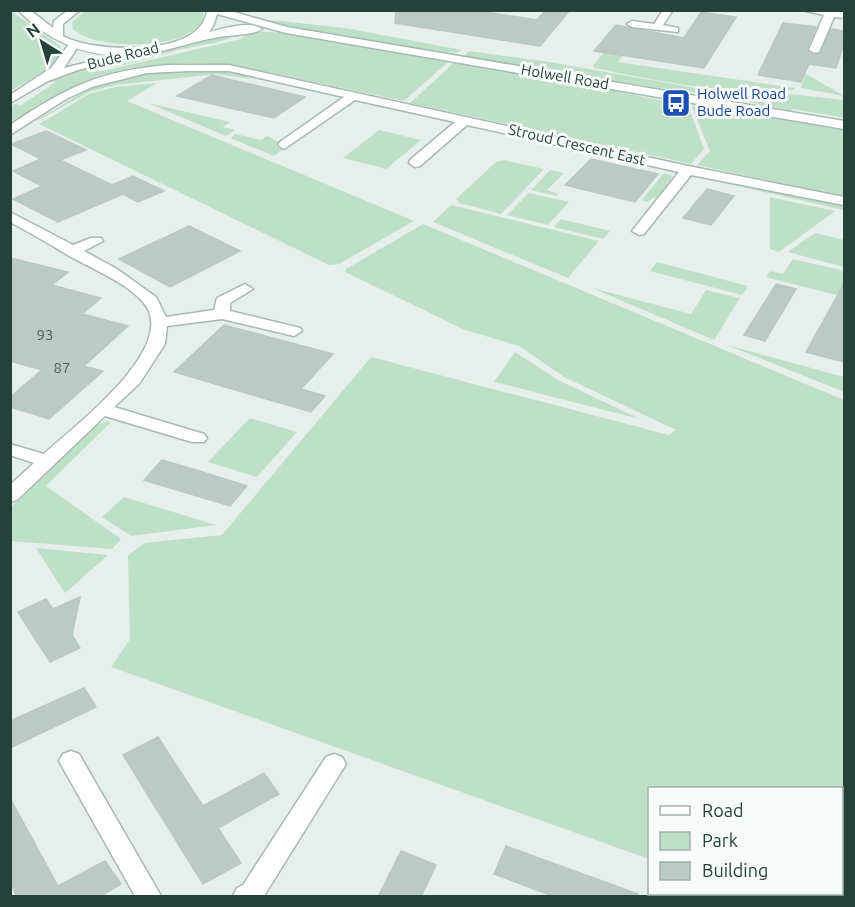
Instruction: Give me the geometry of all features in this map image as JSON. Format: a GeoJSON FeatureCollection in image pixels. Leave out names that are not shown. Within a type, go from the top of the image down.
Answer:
{"type":"FeatureCollection","features":[{"type":"Feature","properties":{"kind":"street"},"geometry":{"type":"LineString","coordinates":[[23,10],[74,45],[106,52],[183,41],[204,31],[212,21],[213,10]]}},
{"type":"Feature","properties":{"kind":"street"},"geometry":{"type":"LineString","coordinates":[[58,35],[58,23],[75,10]]}},
{"type":"Feature","properties":{"kind":"street","name":"Holwell Road"},"geometry":{"type":"LineString","coordinates":[[213,10],[286,30],[844,125]]}},
{"type":"Feature","properties":{"kind":"street"},"geometry":{"type":"LineString","coordinates":[[657,27],[668,10]]}},
{"type":"Feature","properties":{"kind":"street"},"geometry":{"type":"LineString","coordinates":[[807,10],[844,15]]}},
{"type":"Feature","properties":{"kind":"street"},"geometry":{"type":"LineString","coordinates":[[830,14],[809,49],[830,52]]}},
{"type":"Feature","properties":{"kind":"street"},"geometry":{"type":"LineString","coordinates":[[632,24],[674,30]]}},
{"type":"Feature","properties":{"kind":"street","name":"Holwell Road"},"geometry":{"type":"LineString","coordinates":[[183,41],[236,30],[286,30]]}},
{"type":"Feature","properties":{"kind":"street","name":"Bude Road"},"geometry":{"type":"LineString","coordinates":[[44,79],[69,55],[74,45]]}},
{"type":"Feature","properties":{"kind":"street","name":"Bude Road"},"geometry":{"type":"LineString","coordinates":[[10,100],[44,79],[74,68],[167,45]]}},
{"type":"Feature","properties":{"kind":"street","name":"Stroud Crescent East"},"geometry":{"type":"LineString","coordinates":[[10,131],[68,93],[99,80],[142,70],[196,66],[229,68],[688,170],[844,201]]}},
{"type":"Feature","properties":{"kind":"street"},"geometry":{"type":"LineString","coordinates":[[284,145],[354,95]]}},
{"type":"Feature","properties":{"kind":"street"},"geometry":{"type":"LineString","coordinates":[[416,163],[465,120]]}},
{"type":"Feature","properties":{"kind":"street"},"geometry":{"type":"LineString","coordinates":[[639,231],[688,170]]}},
{"type":"Feature","properties":{"kind":"street"},"geometry":{"type":"LineString","coordinates":[[10,216],[112,272],[151,300],[160,322],[157,344],[133,380],[10,496]]}},
{"type":"Feature","properties":{"kind":"street"},"geometry":{"type":"LineString","coordinates":[[71,251],[96,241]]}},
{"type":"Feature","properties":{"kind":"street"},"geometry":{"type":"LineString","coordinates":[[222,314],[222,301],[245,289]]}},
{"type":"Feature","properties":{"kind":"street"},"geometry":{"type":"LineString","coordinates":[[160,322],[222,314],[294,331]]}},
{"type":"Feature","properties":{"kind":"street"},"geometry":{"type":"LineString","coordinates":[[102,409],[198,438]]}},
{"type":"Feature","properties":{"kind":"street"},"geometry":{"type":"LineString","coordinates":[[10,449],[48,461]]}},
{"type":"Feature","properties":{"kind":"street"},"geometry":{"type":"LineString","coordinates":[[71,761],[148,897]]}},
{"type":"Feature","properties":{"kind":"street"},"geometry":{"type":"LineString","coordinates":[[246,897],[252,893],[334,764]]}},
{"type":"Feature","properties":{"kind":"green space"},"geometry":{"type":"Polygon","coordinates":[[[201,10],[204,14],[199,26],[186,35],[146,44],[102,42],[73,29],[72,22],[85,11],[201,10]]]}},
{"type":"Feature","properties":{"kind":"green space"},"geometry":{"type":"Polygon","coordinates":[[[11,11],[59,45],[64,54],[52,66],[11,91],[11,11]]]}},
{"type":"Feature","properties":{"kind":"green space"},"geometry":{"type":"Polygon","coordinates":[[[271,20],[345,28],[462,50],[456,53],[431,50],[258,21],[271,20]]]}},
{"type":"Feature","properties":{"kind":"green space"},"geometry":{"type":"Polygon","coordinates":[[[240,31],[231,38],[134,62],[106,68],[87,68],[240,31]]]}},
{"type":"Feature","properties":{"kind":"green space"},"geometry":{"type":"Polygon","coordinates":[[[245,31],[288,33],[449,61],[404,101],[244,67],[161,64],[120,71],[81,83],[21,118],[11,121],[11,107],[14,104],[21,105],[56,82],[51,81],[64,74],[79,70],[103,71],[241,39],[245,31]]]}},
{"type":"Feature","properties":{"kind":"green space"},"geometry":{"type":"Polygon","coordinates":[[[607,48],[626,51],[618,62],[795,88],[794,90],[770,91],[720,89],[595,68],[593,66],[607,48]]]}},
{"type":"Feature","properties":{"kind":"green space"},"geometry":{"type":"Polygon","coordinates":[[[469,51],[549,62],[696,88],[704,93],[658,88],[464,56],[469,51]]]}},
{"type":"Feature","properties":{"kind":"green space"},"geometry":{"type":"Polygon","coordinates":[[[455,62],[566,81],[688,106],[704,149],[691,164],[410,103],[455,62]]]}},
{"type":"Feature","properties":{"kind":"green space"},"geometry":{"type":"Polygon","coordinates":[[[208,68],[221,69],[251,79],[217,74],[115,85],[89,92],[35,121],[92,87],[142,73],[178,69],[193,71],[208,68]]]}},
{"type":"Feature","properties":{"kind":"green space"},"geometry":{"type":"Polygon","coordinates":[[[806,74],[844,96],[801,88],[806,74]]]}},
{"type":"Feature","properties":{"kind":"green space"},"geometry":{"type":"Polygon","coordinates":[[[157,83],[127,101],[414,221],[339,264],[329,265],[39,124],[89,94],[115,87],[157,83]]]}},
{"type":"Feature","properties":{"kind":"green space"},"geometry":{"type":"Polygon","coordinates":[[[790,94],[844,100],[844,118],[793,109],[791,111],[745,101],[747,98],[779,101],[780,96],[790,94]]]}},
{"type":"Feature","properties":{"kind":"green space"},"geometry":{"type":"Polygon","coordinates":[[[148,103],[230,122],[223,127],[235,130],[226,136],[148,103]]]}},
{"type":"Feature","properties":{"kind":"green space"},"geometry":{"type":"Polygon","coordinates":[[[694,105],[737,109],[844,128],[844,197],[697,165],[710,151],[692,107],[694,105]]]}},
{"type":"Feature","properties":{"kind":"green space"},"geometry":{"type":"Polygon","coordinates":[[[379,130],[421,140],[386,169],[343,158],[379,130]]]}},
{"type":"Feature","properties":{"kind":"green space"},"geometry":{"type":"Polygon","coordinates":[[[235,134],[261,140],[267,136],[279,142],[276,146],[283,149],[274,156],[230,138],[235,134]]]}},
{"type":"Feature","properties":{"kind":"green space"},"geometry":{"type":"Polygon","coordinates":[[[504,160],[544,169],[501,214],[460,203],[456,199],[496,162],[504,160]]]}},
{"type":"Feature","properties":{"kind":"green space"},"geometry":{"type":"Polygon","coordinates":[[[550,170],[564,173],[547,190],[558,194],[556,196],[531,190],[550,170]]]}},
{"type":"Feature","properties":{"kind":"green space"},"geometry":{"type":"Polygon","coordinates":[[[664,173],[672,176],[659,196],[646,202],[642,200],[664,173]]]}},
{"type":"Feature","properties":{"kind":"green space"},"geometry":{"type":"Polygon","coordinates":[[[698,177],[720,178],[844,206],[844,210],[698,177]]]}},
{"type":"Feature","properties":{"kind":"green space"},"geometry":{"type":"Polygon","coordinates":[[[529,193],[569,202],[548,225],[507,215],[529,193]]]}},
{"type":"Feature","properties":{"kind":"green space"},"geometry":{"type":"Polygon","coordinates":[[[770,197],[835,211],[779,252],[770,249],[770,197]]]}},
{"type":"Feature","properties":{"kind":"green space"},"geometry":{"type":"Polygon","coordinates":[[[451,205],[599,241],[568,278],[433,222],[451,205]]]}},
{"type":"Feature","properties":{"kind":"green space"},"geometry":{"type":"Polygon","coordinates":[[[561,219],[610,231],[603,239],[554,227],[561,219]]]}},
{"type":"Feature","properties":{"kind":"green space"},"geometry":{"type":"Polygon","coordinates":[[[423,224],[844,400],[844,896],[752,895],[843,895],[843,787],[648,787],[648,859],[111,667],[130,639],[128,556],[144,543],[222,535],[371,357],[669,435],[676,430],[564,377],[519,346],[465,330],[345,272],[346,269],[423,224]]]}},
{"type":"Feature","properties":{"kind":"green space"},"geometry":{"type":"Polygon","coordinates":[[[815,233],[844,240],[844,267],[788,252],[815,233]]]}},
{"type":"Feature","properties":{"kind":"green space"},"geometry":{"type":"Polygon","coordinates":[[[793,259],[844,271],[844,297],[766,277],[770,271],[783,274],[793,259]]]}},
{"type":"Feature","properties":{"kind":"green space"},"geometry":{"type":"Polygon","coordinates":[[[657,262],[748,286],[742,295],[650,271],[657,262]]]}},
{"type":"Feature","properties":{"kind":"green space"},"geometry":{"type":"Polygon","coordinates":[[[592,288],[691,314],[706,290],[740,298],[714,340],[592,288]]]}},
{"type":"Feature","properties":{"kind":"green space"},"geometry":{"type":"Polygon","coordinates":[[[727,345],[844,377],[844,392],[727,345]]]}},
{"type":"Feature","properties":{"kind":"green space"},"geometry":{"type":"Polygon","coordinates":[[[515,352],[558,380],[640,419],[494,382],[515,352]]]}},
{"type":"Feature","properties":{"kind":"green space"},"geometry":{"type":"Polygon","coordinates":[[[250,418],[297,432],[257,477],[208,462],[250,418]]]}},
{"type":"Feature","properties":{"kind":"green space"},"geometry":{"type":"Polygon","coordinates":[[[111,422],[46,486],[121,539],[112,549],[11,541],[11,507],[97,425],[111,422]]]}},
{"type":"Feature","properties":{"kind":"green space"},"geometry":{"type":"Polygon","coordinates":[[[124,497],[216,525],[131,536],[102,517],[124,497]]]}},
{"type":"Feature","properties":{"kind":"green space"},"geometry":{"type":"Polygon","coordinates":[[[36,548],[108,555],[65,593],[36,548]]]}},
{"type":"Feature","properties":{"kind":"building"},"geometry":{"type":"Polygon","coordinates":[[[396,10],[474,10],[537,20],[546,10],[570,10],[540,46],[395,23],[396,10]]]}},
{"type":"Feature","properties":{"kind":"building"},"geometry":{"type":"Polygon","coordinates":[[[701,12],[736,17],[704,68],[594,51],[616,25],[684,38],[701,12]]]}},
{"type":"Feature","properties":{"kind":"building"},"geometry":{"type":"Polygon","coordinates":[[[783,23],[816,27],[807,49],[814,55],[821,53],[831,29],[844,31],[844,44],[836,68],[809,64],[801,82],[758,75],[783,23]]]}},
{"type":"Feature","properties":{"kind":"building"},"geometry":{"type":"Polygon","coordinates":[[[212,75],[305,97],[274,118],[177,96],[212,75]]]}},
{"type":"Feature","properties":{"kind":"building"},"geometry":{"type":"Polygon","coordinates":[[[46,131],[86,150],[60,160],[112,185],[133,176],[164,191],[138,202],[123,194],[58,222],[13,199],[42,186],[13,171],[41,159],[11,144],[46,131]]]}},
{"type":"Feature","properties":{"kind":"building"},"geometry":{"type":"Polygon","coordinates":[[[591,159],[658,174],[635,202],[565,185],[591,159]]]}},
{"type":"Feature","properties":{"kind":"building"},"geometry":{"type":"Polygon","coordinates":[[[707,189],[734,196],[711,225],[683,218],[707,189]]]}},
{"type":"Feature","properties":{"kind":"building"},"geometry":{"type":"Polygon","coordinates":[[[189,226],[240,251],[170,287],[119,259],[189,226]]]}},
{"type":"Feature","properties":{"kind":"building"},"geometry":{"type":"Polygon","coordinates":[[[10,258],[68,272],[52,285],[101,298],[82,314],[128,326],[84,366],[103,371],[49,419],[10,407],[10,397],[42,370],[10,361],[10,258]]]}},
{"type":"Feature","properties":{"kind":"building"},"geometry":{"type":"Polygon","coordinates":[[[776,284],[796,289],[765,341],[744,335],[776,284]]]}},
{"type":"Feature","properties":{"kind":"building"},"geometry":{"type":"Polygon","coordinates":[[[844,284],[844,362],[806,352],[844,284]]]}},
{"type":"Feature","properties":{"kind":"building"},"geometry":{"type":"Polygon","coordinates":[[[224,325],[333,354],[301,389],[325,396],[311,412],[174,372],[224,325]]]}},
{"type":"Feature","properties":{"kind":"building"},"geometry":{"type":"Polygon","coordinates":[[[162,460],[247,486],[230,506],[144,480],[162,460]]]}},
{"type":"Feature","properties":{"kind":"building"},"geometry":{"type":"Polygon","coordinates":[[[80,597],[72,635],[80,648],[50,662],[18,612],[46,599],[53,609],[80,597]]]}},
{"type":"Feature","properties":{"kind":"building"},"geometry":{"type":"Polygon","coordinates":[[[84,688],[96,707],[10,748],[10,721],[84,688]]]}},
{"type":"Feature","properties":{"kind":"building"},"geometry":{"type":"Polygon","coordinates":[[[158,737],[203,806],[264,773],[279,794],[218,828],[241,863],[203,884],[123,755],[158,737]]]}},
{"type":"Feature","properties":{"kind":"building"},"geometry":{"type":"Polygon","coordinates":[[[10,798],[58,886],[105,861],[121,884],[99,897],[17,897],[10,882],[10,798]]]}},
{"type":"Feature","properties":{"kind":"building"},"geometry":{"type":"Polygon","coordinates":[[[506,846],[638,894],[638,897],[555,897],[494,874],[506,846]]]}},
{"type":"Feature","properties":{"kind":"building"},"geometry":{"type":"Polygon","coordinates":[[[401,851],[436,865],[421,897],[378,897],[401,851]]]}},
{"type":"Feature","properties":{"kind":"place","name":"Holwell Road Bude Road"},"geometry":{"type":"Point","coordinates":[676,103]}}]}
